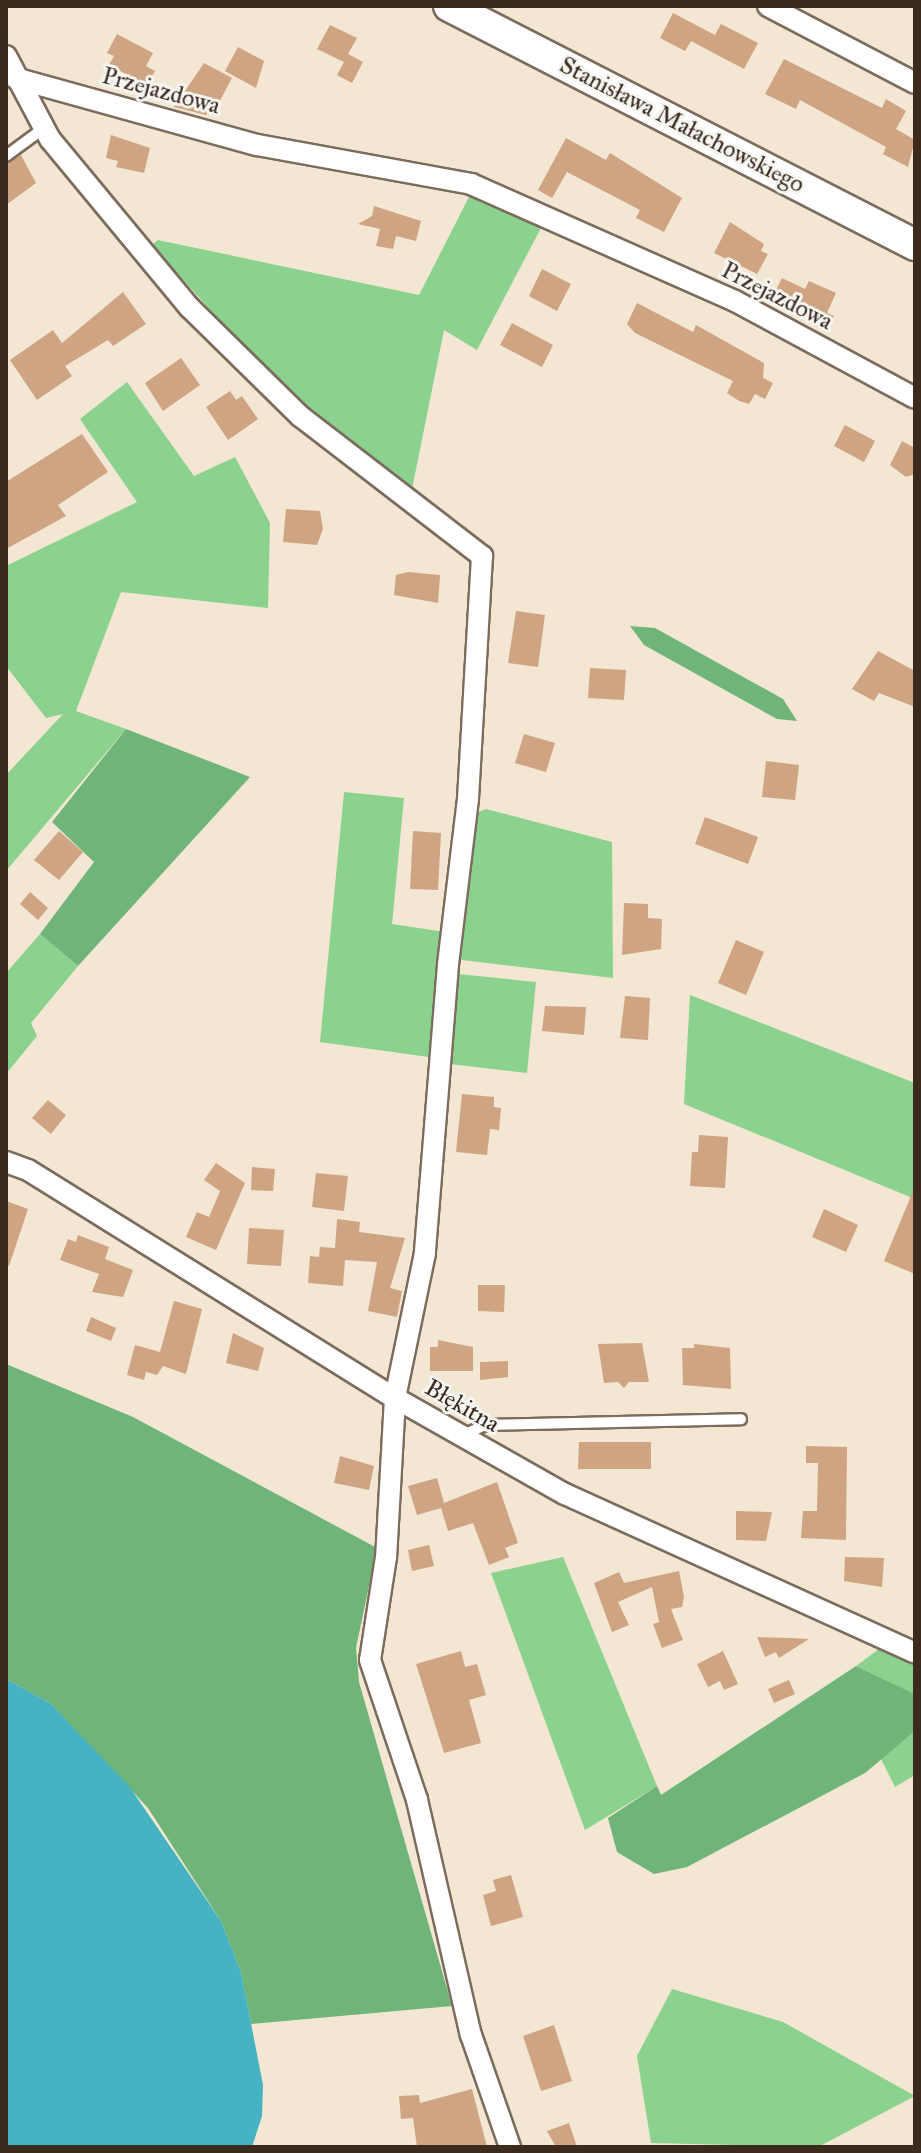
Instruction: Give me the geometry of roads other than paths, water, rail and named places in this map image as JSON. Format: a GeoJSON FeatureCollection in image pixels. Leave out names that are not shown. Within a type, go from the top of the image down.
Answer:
{"type":"FeatureCollection","features":[{"type":"Feature","properties":{"kind":"street","name":"Stanisława Małachowskiego"},"geometry":{"type":"LineString","coordinates":[[449,6],[915,245]]}},
{"type":"Feature","properties":{"kind":"street"},"geometry":{"type":"LineString","coordinates":[[768,6],[915,83]]}},
{"type":"Feature","properties":{"kind":"street"},"geometry":{"type":"LineString","coordinates":[[6,56],[44,128],[203,321],[300,416],[482,556],[468,799],[448,965],[425,1253],[395,1398],[386,1557],[370,1660],[417,1800],[471,2035],[510,2147]]}},
{"type":"Feature","properties":{"kind":"street","name":"Przejazdowa"},"geometry":{"type":"LineString","coordinates":[[15,78],[257,145],[471,184],[735,301],[915,398]]}},
{"type":"Feature","properties":{"kind":"street","name":"Błękitna"},"geometry":{"type":"LineString","coordinates":[[6,1162],[28,1170],[395,1398],[565,1494],[915,1653]]}},
{"type":"Feature","properties":{"kind":"lane"},"geometry":{"type":"LineString","coordinates":[[6,156],[44,128]]}},
{"type":"Feature","properties":{"kind":"lane"},"geometry":{"type":"LineString","coordinates":[[463,1435],[485,1425],[741,1419]]}},
{"type":"Feature","properties":{"kind":"water"},"geometry":{"type":"Polygon","coordinates":[[[6,1679],[50,1703],[129,1786],[221,1921],[241,1972],[263,2085],[262,2116],[252,2147],[6,2147],[6,1679]]]}}]}
